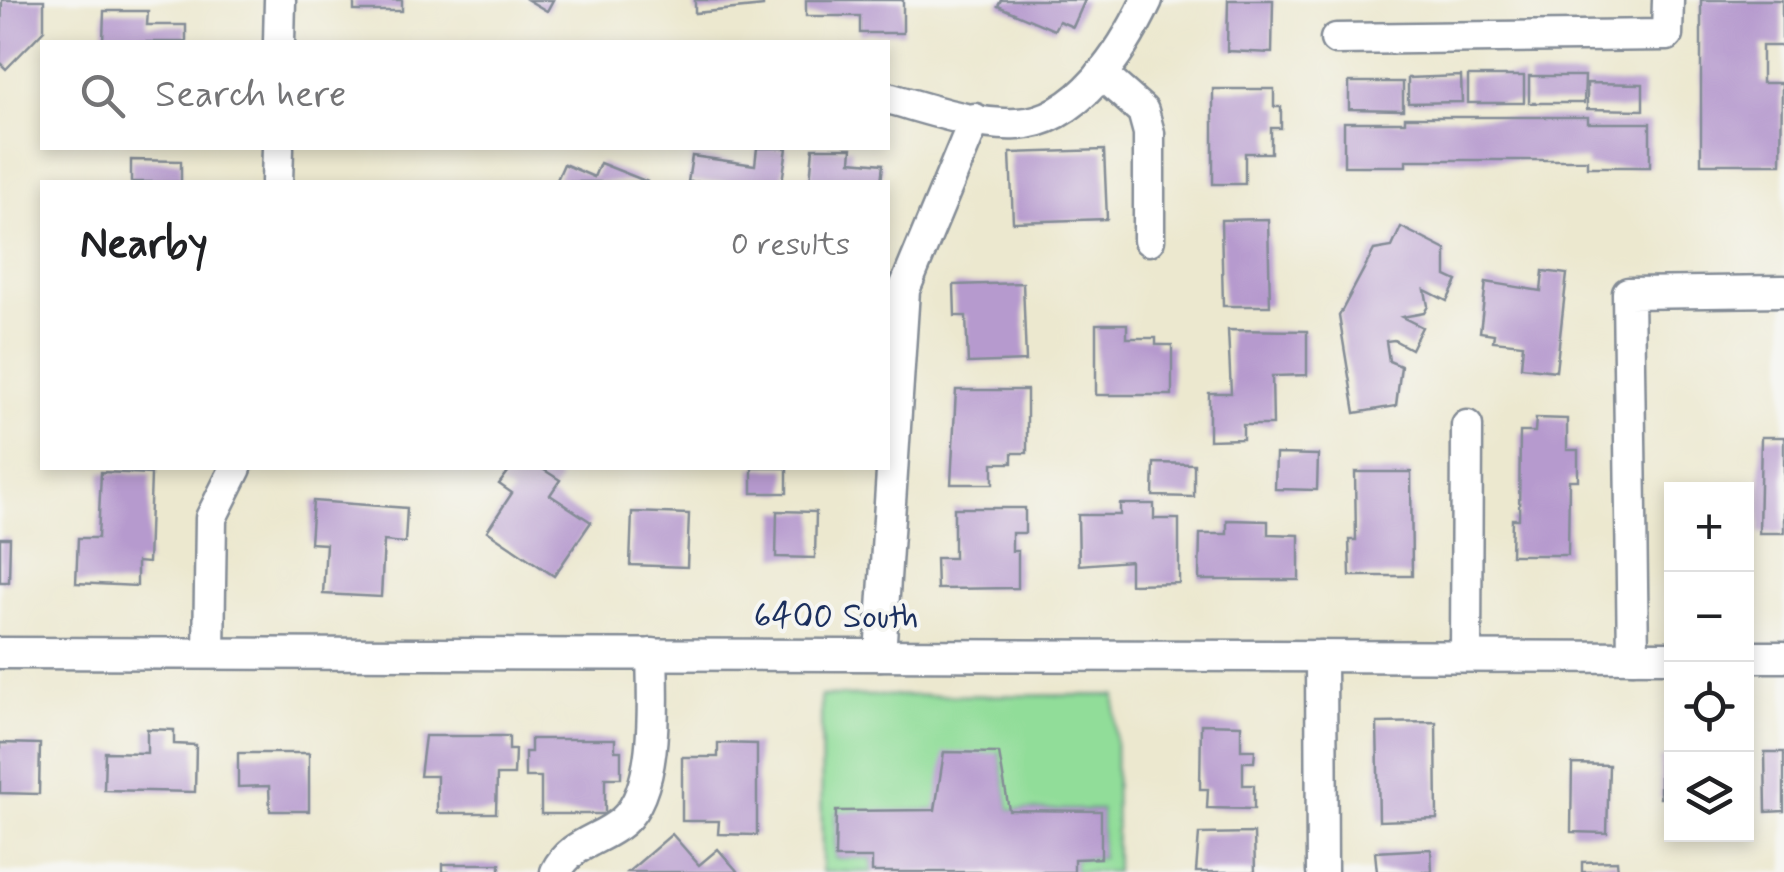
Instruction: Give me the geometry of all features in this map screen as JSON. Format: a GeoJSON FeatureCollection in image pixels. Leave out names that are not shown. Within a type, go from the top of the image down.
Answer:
{"type":"FeatureCollection","features":[{"type":"Feature","properties":{"kind":"street"},"geometry":{"type":"LineString","coordinates":[[279,40],[280,0]]}},
{"type":"Feature","properties":{"kind":"street"},"geometry":{"type":"LineString","coordinates":[[890,98],[975,119],[1035,122],[1082,93],[1101,74],[1147,0]]}},
{"type":"Feature","properties":{"kind":"street"},"geometry":{"type":"LineString","coordinates":[[1336,38],[1667,35],[1668,0]]}},
{"type":"Feature","properties":{"kind":"street"},"geometry":{"type":"LineString","coordinates":[[1101,74],[1143,111],[1150,133],[1149,240]]}},
{"type":"Feature","properties":{"kind":"street"},"geometry":{"type":"LineString","coordinates":[[890,461],[904,290],[975,119]]}},
{"type":"Feature","properties":{"kind":"street"},"geometry":{"type":"LineString","coordinates":[[277,180],[278,150]]}},
{"type":"Feature","properties":{"kind":"street"},"geometry":{"type":"LineString","coordinates":[[1632,657],[1628,293],[1784,291]]}},
{"type":"Feature","properties":{"kind":"street"},"geometry":{"type":"LineString","coordinates":[[1466,656],[1467,426]]}},
{"type":"Feature","properties":{"kind":"street"},"geometry":{"type":"LineString","coordinates":[[209,653],[211,518],[235,470]]}},
{"type":"Feature","properties":{"kind":"street"},"geometry":{"type":"LineString","coordinates":[[880,655],[890,470]]}},
{"type":"Feature","properties":{"kind":"street","name":"6400 South"},"geometry":{"type":"LineString","coordinates":[[0,652],[1664,657]]}},
{"type":"Feature","properties":{"kind":"street"},"geometry":{"type":"LineString","coordinates":[[556,872],[577,846],[622,822],[639,797],[653,724],[652,654]]}},
{"type":"Feature","properties":{"kind":"street"},"geometry":{"type":"LineString","coordinates":[[1321,656],[1322,872]]}},
{"type":"Feature","properties":{"kind":"street"},"geometry":{"type":"LineString","coordinates":[[1754,657],[1784,657]]}},
{"type":"Feature","properties":{"kind":"green space"},"geometry":{"type":"Polygon","coordinates":[[[1115,695],[1116,872],[1074,872],[1074,859],[1101,858],[1101,810],[1009,810],[999,753],[935,810],[836,813],[835,858],[872,858],[872,872],[822,872],[821,696],[1115,695]]]}},
{"type":"Feature","properties":{"kind":"building"},"geometry":{"type":"Polygon","coordinates":[[[2,0],[44,0],[44,30],[6,69],[0,63],[2,0]]]}},
{"type":"Feature","properties":{"kind":"building"},"geometry":{"type":"Polygon","coordinates":[[[354,0],[402,0],[402,11],[354,11],[354,0]]]}},
{"type":"Feature","properties":{"kind":"building"},"geometry":{"type":"Polygon","coordinates":[[[528,0],[553,0],[547,11],[528,0]]]}},
{"type":"Feature","properties":{"kind":"building"},"geometry":{"type":"Polygon","coordinates":[[[695,0],[763,0],[763,6],[695,13],[695,0]]]}},
{"type":"Feature","properties":{"kind":"building"},"geometry":{"type":"Polygon","coordinates":[[[806,0],[903,0],[903,33],[860,33],[860,16],[806,16],[806,0]]]}},
{"type":"Feature","properties":{"kind":"building"},"geometry":{"type":"Polygon","coordinates":[[[1001,0],[1085,0],[1073,27],[1059,21],[1054,30],[998,6],[1001,0]]]}},
{"type":"Feature","properties":{"kind":"building"},"geometry":{"type":"Polygon","coordinates":[[[1228,0],[1273,0],[1272,53],[1227,51],[1228,0]]]}},
{"type":"Feature","properties":{"kind":"building"},"geometry":{"type":"Polygon","coordinates":[[[1701,0],[1782,0],[1782,46],[1762,46],[1762,83],[1782,83],[1781,164],[1701,164],[1701,0]]]}},
{"type":"Feature","properties":{"kind":"building"},"geometry":{"type":"Polygon","coordinates":[[[104,11],[148,11],[147,25],[186,25],[186,40],[103,40],[104,11]]]}},
{"type":"Feature","properties":{"kind":"building"},"geometry":{"type":"Polygon","coordinates":[[[1461,76],[1462,102],[1408,103],[1408,78],[1461,76]]]}},
{"type":"Feature","properties":{"kind":"building"},"geometry":{"type":"Polygon","coordinates":[[[1468,76],[1524,76],[1524,103],[1468,103],[1468,76]]]}},
{"type":"Feature","properties":{"kind":"building"},"geometry":{"type":"Polygon","coordinates":[[[1529,76],[1585,76],[1584,103],[1529,103],[1529,76]]]}},
{"type":"Feature","properties":{"kind":"building"},"geometry":{"type":"Polygon","coordinates":[[[1349,82],[1403,82],[1403,110],[1349,109],[1349,82]]]}},
{"type":"Feature","properties":{"kind":"building"},"geometry":{"type":"Polygon","coordinates":[[[1587,83],[1643,84],[1643,110],[1587,109],[1587,83]]]}},
{"type":"Feature","properties":{"kind":"building"},"geometry":{"type":"Polygon","coordinates":[[[1213,89],[1274,89],[1274,107],[1281,107],[1281,128],[1271,128],[1271,153],[1245,153],[1245,184],[1213,184],[1213,89]]]}},
{"type":"Feature","properties":{"kind":"building"},"geometry":{"type":"Polygon","coordinates":[[[1405,117],[1588,117],[1588,123],[1650,123],[1650,167],[1587,167],[1587,160],[1406,160],[1406,166],[1344,166],[1344,122],[1405,122],[1405,117]]]}},
{"type":"Feature","properties":{"kind":"building"},"geometry":{"type":"Polygon","coordinates":[[[757,150],[787,150],[782,180],[688,180],[692,156],[755,165],[757,150]]]}},
{"type":"Feature","properties":{"kind":"building"},"geometry":{"type":"Polygon","coordinates":[[[813,150],[852,150],[851,161],[883,164],[881,180],[810,180],[813,150]]]}},
{"type":"Feature","properties":{"kind":"building"},"geometry":{"type":"Polygon","coordinates":[[[1104,150],[1107,219],[1013,222],[1010,153],[1104,150]]]}},
{"type":"Feature","properties":{"kind":"building"},"geometry":{"type":"Polygon","coordinates":[[[131,160],[181,161],[181,180],[131,180],[131,160]]]}},
{"type":"Feature","properties":{"kind":"building"},"geometry":{"type":"Polygon","coordinates":[[[600,163],[643,180],[557,180],[564,164],[594,177],[600,163]]]}},
{"type":"Feature","properties":{"kind":"building"},"geometry":{"type":"Polygon","coordinates":[[[1268,219],[1270,306],[1223,306],[1221,220],[1268,219]]]}},
{"type":"Feature","properties":{"kind":"building"},"geometry":{"type":"Polygon","coordinates":[[[1401,227],[1446,250],[1446,276],[1457,281],[1447,301],[1425,290],[1428,306],[1424,313],[1402,317],[1422,327],[1411,349],[1394,340],[1386,341],[1389,361],[1401,366],[1396,406],[1355,413],[1339,316],[1374,250],[1392,247],[1401,227]]]}},
{"type":"Feature","properties":{"kind":"building"},"geometry":{"type":"Polygon","coordinates":[[[1543,271],[1567,274],[1556,371],[1521,367],[1523,344],[1493,341],[1494,334],[1480,332],[1486,282],[1541,291],[1543,271]]]}},
{"type":"Feature","properties":{"kind":"building"},"geometry":{"type":"Polygon","coordinates":[[[1023,283],[1026,361],[968,363],[966,316],[955,316],[954,285],[1023,283]]]}},
{"type":"Feature","properties":{"kind":"building"},"geometry":{"type":"Polygon","coordinates":[[[1096,324],[1127,324],[1127,338],[1156,338],[1156,345],[1172,345],[1172,395],[1096,395],[1096,324]]]}},
{"type":"Feature","properties":{"kind":"building"},"geometry":{"type":"Polygon","coordinates":[[[1228,330],[1307,331],[1307,375],[1272,376],[1273,425],[1243,425],[1243,439],[1209,440],[1209,393],[1231,393],[1228,330]]]}},
{"type":"Feature","properties":{"kind":"building"},"geometry":{"type":"Polygon","coordinates":[[[956,390],[1027,390],[1027,453],[1012,453],[1012,463],[993,463],[993,484],[951,484],[956,390]]]}},
{"type":"Feature","properties":{"kind":"building"},"geometry":{"type":"Polygon","coordinates":[[[1536,418],[1567,419],[1567,450],[1578,450],[1578,480],[1569,480],[1568,555],[1511,555],[1512,519],[1519,519],[1520,432],[1535,432],[1536,418]]]}},
{"type":"Feature","properties":{"kind":"building"},"geometry":{"type":"Polygon","coordinates":[[[1761,437],[1784,437],[1784,533],[1759,533],[1761,437]]]}},
{"type":"Feature","properties":{"kind":"building"},"geometry":{"type":"Polygon","coordinates":[[[1276,454],[1318,455],[1317,490],[1275,489],[1276,454]]]}},
{"type":"Feature","properties":{"kind":"building"},"geometry":{"type":"Polygon","coordinates":[[[1154,463],[1194,464],[1194,497],[1153,496],[1154,463]]]}},
{"type":"Feature","properties":{"kind":"building"},"geometry":{"type":"Polygon","coordinates":[[[510,470],[544,470],[560,480],[550,495],[591,522],[554,576],[487,531],[512,493],[499,484],[510,470]]]}},
{"type":"Feature","properties":{"kind":"building"},"geometry":{"type":"Polygon","coordinates":[[[752,470],[787,470],[787,493],[752,493],[752,470]]]}},
{"type":"Feature","properties":{"kind":"building"},"geometry":{"type":"Polygon","coordinates":[[[101,472],[151,474],[148,563],[137,562],[137,586],[76,583],[78,538],[98,538],[101,472]]]}},
{"type":"Feature","properties":{"kind":"building"},"geometry":{"type":"Polygon","coordinates":[[[1355,472],[1411,472],[1412,576],[1350,576],[1349,540],[1356,540],[1355,472]]]}},
{"type":"Feature","properties":{"kind":"building"},"geometry":{"type":"Polygon","coordinates":[[[313,501],[407,508],[405,543],[384,541],[381,597],[323,594],[326,544],[310,543],[313,501]]]}},
{"type":"Feature","properties":{"kind":"building"},"geometry":{"type":"Polygon","coordinates":[[[1120,504],[1154,504],[1154,519],[1179,519],[1179,583],[1130,584],[1130,561],[1079,565],[1078,515],[1120,515],[1120,504]]]}},
{"type":"Feature","properties":{"kind":"building"},"geometry":{"type":"Polygon","coordinates":[[[954,508],[1025,508],[1025,533],[1012,533],[1012,551],[1018,551],[1018,588],[937,589],[936,558],[954,558],[954,508]]]}},
{"type":"Feature","properties":{"kind":"building"},"geometry":{"type":"Polygon","coordinates":[[[777,511],[816,512],[815,558],[776,557],[777,511]]]}},
{"type":"Feature","properties":{"kind":"building"},"geometry":{"type":"Polygon","coordinates":[[[632,512],[689,514],[687,567],[630,565],[632,512]]]}},
{"type":"Feature","properties":{"kind":"building"},"geometry":{"type":"Polygon","coordinates":[[[1227,520],[1268,521],[1268,534],[1299,535],[1299,580],[1199,580],[1200,534],[1227,534],[1227,520]]]}},
{"type":"Feature","properties":{"kind":"building"},"geometry":{"type":"Polygon","coordinates":[[[0,538],[10,538],[9,582],[0,582],[0,538]]]}},
{"type":"Feature","properties":{"kind":"building"},"geometry":{"type":"Polygon","coordinates":[[[1436,722],[1437,819],[1379,821],[1377,723],[1436,722]]]}},
{"type":"Feature","properties":{"kind":"building"},"geometry":{"type":"Polygon","coordinates":[[[1201,724],[1241,725],[1241,750],[1255,750],[1254,762],[1243,762],[1243,785],[1254,785],[1254,809],[1207,808],[1208,789],[1200,789],[1201,724]]]}},
{"type":"Feature","properties":{"kind":"building"},"geometry":{"type":"Polygon","coordinates":[[[147,729],[174,730],[174,744],[196,745],[195,792],[104,790],[105,752],[147,753],[147,729]]]}},
{"type":"Feature","properties":{"kind":"building"},"geometry":{"type":"Polygon","coordinates":[[[425,736],[509,736],[509,750],[515,750],[514,775],[497,775],[496,813],[437,813],[437,776],[420,776],[425,736]]]}},
{"type":"Feature","properties":{"kind":"building"},"geometry":{"type":"Polygon","coordinates":[[[531,739],[615,739],[615,751],[621,751],[621,778],[605,778],[605,814],[541,814],[541,777],[525,777],[525,752],[531,752],[531,739]]]}},
{"type":"Feature","properties":{"kind":"building"},"geometry":{"type":"Polygon","coordinates":[[[0,743],[40,744],[39,794],[0,793],[0,743]]]}},
{"type":"Feature","properties":{"kind":"building"},"geometry":{"type":"Polygon","coordinates":[[[718,743],[757,744],[757,835],[718,834],[719,821],[682,821],[682,757],[718,757],[718,743]]]}},
{"type":"Feature","properties":{"kind":"building"},"geometry":{"type":"Polygon","coordinates":[[[944,752],[999,753],[1009,810],[1101,811],[1101,858],[1074,859],[1074,872],[872,872],[872,858],[835,858],[836,811],[935,810],[944,752]]]}},
{"type":"Feature","properties":{"kind":"building"},"geometry":{"type":"Polygon","coordinates":[[[1765,752],[1784,752],[1784,811],[1766,812],[1765,752]]]}},
{"type":"Feature","properties":{"kind":"building"},"geometry":{"type":"Polygon","coordinates":[[[238,753],[309,753],[309,811],[270,811],[269,786],[238,787],[238,753]]]}},
{"type":"Feature","properties":{"kind":"building"},"geometry":{"type":"Polygon","coordinates":[[[1660,758],[1664,758],[1664,798],[1660,798],[1660,758]]]}},
{"type":"Feature","properties":{"kind":"building"},"geometry":{"type":"Polygon","coordinates":[[[1572,764],[1609,765],[1607,833],[1571,832],[1572,764]]]}},
{"type":"Feature","properties":{"kind":"building"},"geometry":{"type":"Polygon","coordinates":[[[1254,833],[1255,872],[1196,872],[1199,834],[1254,833]]]}},
{"type":"Feature","properties":{"kind":"building"},"geometry":{"type":"Polygon","coordinates":[[[672,834],[699,865],[718,849],[738,872],[628,872],[672,834]]]}},
{"type":"Feature","properties":{"kind":"building"},"geometry":{"type":"Polygon","coordinates":[[[1431,849],[1432,872],[1377,872],[1375,852],[1431,849]]]}},
{"type":"Feature","properties":{"kind":"building"},"geometry":{"type":"Polygon","coordinates":[[[1617,861],[1618,872],[1582,872],[1582,862],[1617,861]]]}},
{"type":"Feature","properties":{"kind":"building"},"geometry":{"type":"Polygon","coordinates":[[[443,864],[500,864],[500,872],[443,872],[443,864]]]}}]}
